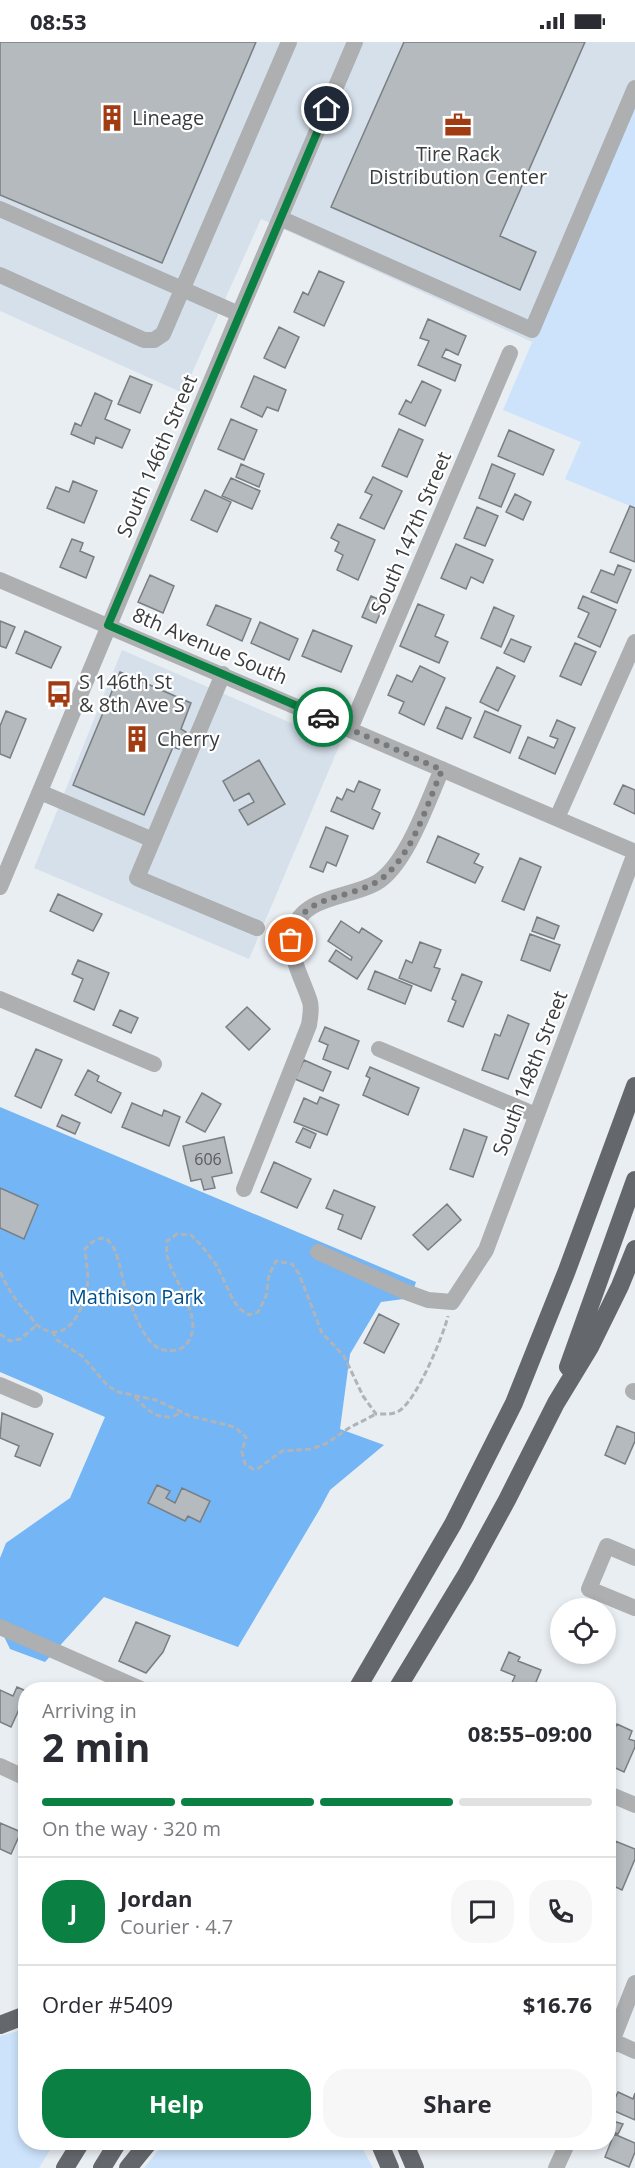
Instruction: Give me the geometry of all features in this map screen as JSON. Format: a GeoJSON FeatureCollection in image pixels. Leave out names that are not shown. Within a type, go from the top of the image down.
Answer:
{"type":"FeatureCollection","features":[{"type":"Feature","properties":{"kind":"highway"},"geometry":{"type":"LineString","coordinates":[[361,1682],[453,1524],[514,1403],[566,1273],[635,1086]]}},
{"type":"Feature","properties":{"kind":"highway"},"geometry":{"type":"LineString","coordinates":[[556,1403],[635,1180]]}},
{"type":"Feature","properties":{"kind":"highway"},"geometry":{"type":"LineString","coordinates":[[401,1682],[466,1575],[556,1403],[590,1347],[620,1286],[635,1249]]}},
{"type":"Feature","properties":{"kind":"highway"},"geometry":{"type":"LineString","coordinates":[[0,2025],[18,2018]]}},
{"type":"Feature","properties":{"kind":"highway"},"geometry":{"type":"LineString","coordinates":[[67,2165],[76,2150]]}},
{"type":"Feature","properties":{"kind":"highway"},"geometry":{"type":"LineString","coordinates":[[102,2168],[113,2150]]}},
{"type":"Feature","properties":{"kind":"highway"},"geometry":{"type":"LineString","coordinates":[[128,2168],[143,2150]]}},
{"type":"Feature","properties":{"kind":"highway"},"geometry":{"type":"LineString","coordinates":[[382,2150],[390,2168]]}},
{"type":"Feature","properties":{"kind":"highway"},"geometry":{"type":"LineString","coordinates":[[407,2150],[415,2168]]}},
{"type":"Feature","properties":{"kind":"street"},"geometry":{"type":"LineString","coordinates":[[0,275],[144,340],[154,340],[163,334],[289,42]]}},
{"type":"Feature","properties":{"kind":"street","name":"South 146th Street"},"geometry":{"type":"LineString","coordinates":[[0,887],[354,42]]}},
{"type":"Feature","properties":{"kind":"street"},"geometry":{"type":"LineString","coordinates":[[280,218],[532,330],[635,88]]}},
{"type":"Feature","properties":{"kind":"street"},"geometry":{"type":"LineString","coordinates":[[0,209],[239,314]]}},
{"type":"Feature","properties":{"kind":"street","name":"South 147th Street"},"geometry":{"type":"LineString","coordinates":[[350,729],[510,353]]}},
{"type":"Feature","properties":{"kind":"street","name":"8th Avenue South"},"geometry":{"type":"LineString","coordinates":[[0,580],[635,852]]}},
{"type":"Feature","properties":{"kind":"street"},"geometry":{"type":"LineString","coordinates":[[557,818],[635,642]]}},
{"type":"Feature","properties":{"kind":"street"},"geometry":{"type":"LineString","coordinates":[[223,674],[137,878],[257,928]]}},
{"type":"Feature","properties":{"kind":"street"},"geometry":{"type":"LineString","coordinates":[[244,1189],[309,1025],[311,1004],[292,952],[293,930],[298,918],[307,909],[376,883],[388,874],[414,833],[442,770]]}},
{"type":"Feature","properties":{"kind":"street"},"geometry":{"type":"LineString","coordinates":[[39,792],[153,840]]}},
{"type":"Feature","properties":{"kind":"street","name":"South 148th Street"},"geometry":{"type":"LineString","coordinates":[[452,1302],[486,1250],[635,852]]}},
{"type":"Feature","properties":{"kind":"street"},"geometry":{"type":"LineString","coordinates":[[0,999],[154,1064]]}},
{"type":"Feature","properties":{"kind":"street"},"geometry":{"type":"LineString","coordinates":[[379,1049],[536,1115]]}},
{"type":"Feature","properties":{"kind":"street"},"geometry":{"type":"LineString","coordinates":[[318,1252],[406,1292],[428,1300],[452,1302]]}},
{"type":"Feature","properties":{"kind":"street"},"geometry":{"type":"LineString","coordinates":[[0,1385],[35,1400]]}},
{"type":"Feature","properties":{"kind":"street"},"geometry":{"type":"LineString","coordinates":[[635,1558],[607,1546],[589,1589],[635,1608]]}},
{"type":"Feature","properties":{"kind":"street"},"geometry":{"type":"LineString","coordinates":[[0,1627],[125,1682]]}},
{"type":"Feature","properties":{"kind":"street"},"geometry":{"type":"LineString","coordinates":[[0,1766],[18,1774]]}},
{"type":"Feature","properties":{"kind":"street"},"geometry":{"type":"LineString","coordinates":[[616,1797],[635,1805]]}},
{"type":"Feature","properties":{"kind":"street"},"geometry":{"type":"LineString","coordinates":[[616,2029],[635,1983]]}},
{"type":"Feature","properties":{"kind":"street"},"geometry":{"type":"LineString","coordinates":[[616,2045],[635,2051]]}},
{"type":"Feature","properties":{"kind":"street"},"geometry":{"type":"LineString","coordinates":[[556,2168],[564,2150]]}},
{"type":"Feature","properties":{"kind":"path"},"geometry":{"type":"LineString","coordinates":[[0,1272],[12,1296],[37,1324],[59,1332],[72,1325],[81,1308],[87,1286],[85,1250],[93,1240],[102,1238],[110,1241],[116,1251],[130,1302],[149,1341],[159,1350],[171,1352],[182,1348],[189,1340],[192,1329],[190,1305],[171,1267],[167,1254],[167,1241],[177,1234],[191,1235],[217,1266],[233,1300],[249,1315],[258,1312],[266,1296],[272,1266],[276,1261],[292,1264],[299,1274],[322,1333],[345,1356],[363,1396],[376,1414]]}},
{"type":"Feature","properties":{"kind":"path"},"geometry":{"type":"LineString","coordinates":[[52,1331],[57,1340],[82,1356],[108,1386],[118,1392],[156,1400],[182,1412],[231,1426],[243,1432],[246,1437],[242,1452],[243,1460],[245,1464],[253,1468],[259,1468],[282,1451],[312,1449],[327,1443],[376,1414],[398,1412],[409,1403],[444,1332],[452,1302]]}},
{"type":"Feature","properties":{"kind":"path"},"geometry":{"type":"LineString","coordinates":[[0,1334],[10,1341],[20,1340],[37,1324]]}},
{"type":"Feature","properties":{"kind":"path"},"geometry":{"type":"LineString","coordinates":[[134,1396],[147,1411],[157,1415],[174,1417],[182,1412]]}},
{"type":"Feature","properties":{"kind":"shaded area"},"geometry":{"type":"Polygon","coordinates":[[[0,42],[635,42],[635,103],[532,342],[261,219],[183,393],[0,311],[0,42]]]}},
{"type":"Feature","properties":{"kind":"shaded area"},"geometry":{"type":"Polygon","coordinates":[[[635,103],[635,508],[565,479],[581,442],[503,410],[635,103]]]}},
{"type":"Feature","properties":{"kind":"shaded area"},"geometry":{"type":"Polygon","coordinates":[[[122,650],[340,744],[249,959],[34,868],[122,650]]]}},
{"type":"Feature","properties":{"kind":"shaded area"},"geometry":{"type":"Polygon","coordinates":[[[18,2031],[18,2150],[50,2150],[39,2168],[0,2168],[0,2036],[18,2031]]]}},
{"type":"Feature","properties":{"kind":"shaded area"},"geometry":{"type":"Polygon","coordinates":[[[159,2150],[363,2150],[373,2168],[144,2168],[159,2150]]]}},
{"type":"Feature","properties":{"kind":"green space","name":"Mathison Park"},"geometry":{"type":"Polygon","coordinates":[[[0,1107],[416,1282],[411,1298],[381,1302],[350,1354],[340,1429],[384,1445],[330,1490],[238,1647],[104,1597],[45,1662],[10,1649],[0,1628],[0,1558],[6,1543],[70,1498],[105,1417],[0,1372],[0,1107]]]}},
{"type":"Feature","properties":{"kind":"building","name":"Lineage"},"geometry":{"type":"Polygon","coordinates":[[[0,42],[256,42],[162,263],[0,195],[0,42]]]}},
{"type":"Feature","properties":{"kind":"building","name":"Tire Rack Distribution Center"},"geometry":{"type":"Polygon","coordinates":[[[404,42],[585,42],[500,236],[536,252],[520,290],[331,207],[404,42]]]}},
{"type":"Feature","properties":{"kind":"building"},"geometry":{"type":"Polygon","coordinates":[[[319,271],[344,282],[324,326],[294,312],[303,292],[308,295],[319,271]]]}},
{"type":"Feature","properties":{"kind":"building"},"geometry":{"type":"Polygon","coordinates":[[[428,319],[466,336],[458,355],[446,349],[442,357],[461,365],[455,381],[418,365],[429,341],[420,338],[428,319]]]}},
{"type":"Feature","properties":{"kind":"building"},"geometry":{"type":"Polygon","coordinates":[[[279,327],[299,337],[285,368],[264,358],[279,327]]]}},
{"type":"Feature","properties":{"kind":"building"},"geometry":{"type":"Polygon","coordinates":[[[130,376],[152,385],[140,413],[118,404],[130,376]]]}},
{"type":"Feature","properties":{"kind":"building"},"geometry":{"type":"Polygon","coordinates":[[[254,376],[286,390],[278,411],[267,407],[262,417],[241,407],[254,376]]]}},
{"type":"Feature","properties":{"kind":"building"},"geometry":{"type":"Polygon","coordinates":[[[422,381],[441,390],[425,426],[399,414],[406,400],[411,403],[422,381]]]}},
{"type":"Feature","properties":{"kind":"building"},"geometry":{"type":"Polygon","coordinates":[[[95,393],[112,401],[105,419],[130,430],[122,448],[96,437],[94,444],[71,434],[75,423],[81,426],[95,393]]]}},
{"type":"Feature","properties":{"kind":"building"},"geometry":{"type":"Polygon","coordinates":[[[231,419],[257,430],[244,460],[218,449],[231,419]]]}},
{"type":"Feature","properties":{"kind":"building"},"geometry":{"type":"Polygon","coordinates":[[[399,429],[423,440],[407,477],[382,466],[399,429]]]}},
{"type":"Feature","properties":{"kind":"building"},"geometry":{"type":"Polygon","coordinates":[[[509,430],[554,450],[543,475],[498,456],[509,430]]]}},
{"type":"Feature","properties":{"kind":"building"},"geometry":{"type":"Polygon","coordinates":[[[241,464],[264,474],[259,487],[236,477],[241,464]]]}},
{"type":"Feature","properties":{"kind":"building"},"geometry":{"type":"Polygon","coordinates":[[[492,464],[515,474],[501,507],[479,498],[492,464]]]}},
{"type":"Feature","properties":{"kind":"building"},"geometry":{"type":"Polygon","coordinates":[[[373,477],[402,491],[384,529],[360,518],[372,495],[365,492],[373,477]]]}},
{"type":"Feature","properties":{"kind":"building"},"geometry":{"type":"Polygon","coordinates":[[[231,478],[260,491],[252,509],[222,496],[231,478]]]}},
{"type":"Feature","properties":{"kind":"building"},"geometry":{"type":"Polygon","coordinates":[[[73,481],[97,491],[84,523],[47,508],[56,487],[69,492],[73,481]]]}},
{"type":"Feature","properties":{"kind":"building"},"geometry":{"type":"Polygon","coordinates":[[[205,490],[231,502],[217,532],[191,520],[205,490]]]}},
{"type":"Feature","properties":{"kind":"building"},"geometry":{"type":"Polygon","coordinates":[[[515,494],[531,502],[523,520],[506,512],[515,494]]]}},
{"type":"Feature","properties":{"kind":"building"},"geometry":{"type":"Polygon","coordinates":[[[630,506],[635,508],[635,562],[610,552],[630,506]]]}},
{"type":"Feature","properties":{"kind":"building"},"geometry":{"type":"Polygon","coordinates":[[[477,507],[498,516],[485,546],[464,538],[477,507]]]}},
{"type":"Feature","properties":{"kind":"building"},"geometry":{"type":"Polygon","coordinates":[[[338,524],[375,540],[358,580],[337,570],[343,555],[335,551],[339,542],[331,538],[338,524]]]}},
{"type":"Feature","properties":{"kind":"building"},"geometry":{"type":"Polygon","coordinates":[[[72,539],[83,543],[80,551],[94,557],[86,578],[60,567],[72,539]]]}},
{"type":"Feature","properties":{"kind":"building"},"geometry":{"type":"Polygon","coordinates":[[[456,544],[493,560],[483,583],[471,577],[466,589],[441,578],[456,544]]]}},
{"type":"Feature","properties":{"kind":"building"},"geometry":{"type":"Polygon","coordinates":[[[618,565],[631,570],[617,603],[591,592],[601,570],[614,575],[618,565]]]}},
{"type":"Feature","properties":{"kind":"building"},"geometry":{"type":"Polygon","coordinates":[[[150,575],[174,586],[163,613],[138,602],[150,575]]]}},
{"type":"Feature","properties":{"kind":"building"},"geometry":{"type":"Polygon","coordinates":[[[371,596],[385,602],[376,623],[362,617],[371,596]]]}},
{"type":"Feature","properties":{"kind":"building"},"geometry":{"type":"Polygon","coordinates":[[[583,596],[616,610],[600,647],[578,637],[589,613],[578,608],[583,596]]]}},
{"type":"Feature","properties":{"kind":"building"},"geometry":{"type":"Polygon","coordinates":[[[418,604],[444,615],[435,636],[448,642],[439,663],[400,646],[418,604]]]}},
{"type":"Feature","properties":{"kind":"building"},"geometry":{"type":"Polygon","coordinates":[[[216,605],[251,619],[242,641],[207,625],[216,605]]]}},
{"type":"Feature","properties":{"kind":"building"},"geometry":{"type":"Polygon","coordinates":[[[494,607],[514,616],[501,647],[481,638],[494,607]]]}},
{"type":"Feature","properties":{"kind":"building"},"geometry":{"type":"Polygon","coordinates":[[[0,621],[15,627],[6,648],[0,646],[0,621]]]}},
{"type":"Feature","properties":{"kind":"building"},"geometry":{"type":"Polygon","coordinates":[[[260,622],[298,639],[289,660],[251,643],[260,622]]]}},
{"type":"Feature","properties":{"kind":"building"},"geometry":{"type":"Polygon","coordinates":[[[313,630],[352,646],[341,672],[302,656],[313,630]]]}},
{"type":"Feature","properties":{"kind":"building"},"geometry":{"type":"Polygon","coordinates":[[[25,631],[61,647],[51,668],[16,653],[25,631]]]}},
{"type":"Feature","properties":{"kind":"building"},"geometry":{"type":"Polygon","coordinates":[[[511,639],[531,647],[524,662],[504,653],[511,639]]]}},
{"type":"Feature","properties":{"kind":"building"},"geometry":{"type":"Polygon","coordinates":[[[575,643],[596,652],[581,685],[560,676],[575,643]]]}},
{"type":"Feature","properties":{"kind":"building"},"geometry":{"type":"Polygon","coordinates":[[[420,666],[445,678],[424,725],[399,713],[404,702],[388,695],[397,675],[412,682],[420,666]]]}},
{"type":"Feature","properties":{"kind":"building"},"geometry":{"type":"Polygon","coordinates":[[[497,667],[515,676],[498,711],[480,702],[497,667]]]}},
{"type":"Feature","properties":{"kind":"building","name":"Cherry"},"geometry":{"type":"Polygon","coordinates":[[[120,672],[191,703],[181,729],[186,732],[179,749],[173,747],[144,815],[73,785],[120,672]]]}},
{"type":"Feature","properties":{"kind":"building"},"geometry":{"type":"Polygon","coordinates":[[[446,707],[471,718],[462,739],[437,728],[446,707]]]}},
{"type":"Feature","properties":{"kind":"building"},"geometry":{"type":"Polygon","coordinates":[[[6,711],[26,719],[10,758],[0,754],[0,726],[6,711]]]}},
{"type":"Feature","properties":{"kind":"building"},"geometry":{"type":"Polygon","coordinates":[[[485,711],[521,726],[510,753],[474,737],[485,711]]]}},
{"type":"Feature","properties":{"kind":"building"},"geometry":{"type":"Polygon","coordinates":[[[557,720],[575,728],[555,774],[519,758],[528,737],[554,748],[558,739],[550,736],[557,720]]]}},
{"type":"Feature","properties":{"kind":"building"},"geometry":{"type":"Polygon","coordinates":[[[259,760],[285,804],[248,825],[239,810],[254,802],[249,793],[234,801],[223,781],[259,760]]]}},
{"type":"Feature","properties":{"kind":"building"},"geometry":{"type":"Polygon","coordinates":[[[359,781],[380,790],[372,809],[380,813],[373,829],[331,811],[337,797],[342,800],[347,789],[354,792],[359,781]]]}},
{"type":"Feature","properties":{"kind":"building"},"geometry":{"type":"Polygon","coordinates":[[[623,785],[635,790],[635,814],[614,804],[623,785]]]}},
{"type":"Feature","properties":{"kind":"building"},"geometry":{"type":"Polygon","coordinates":[[[326,827],[348,836],[336,866],[327,862],[323,872],[310,867],[326,827]]]}},
{"type":"Feature","properties":{"kind":"building"},"geometry":{"type":"Polygon","coordinates":[[[438,836],[479,854],[474,863],[483,867],[475,883],[427,862],[438,836]]]}},
{"type":"Feature","properties":{"kind":"building"},"geometry":{"type":"Polygon","coordinates":[[[520,858],[541,867],[524,910],[502,901],[520,858]]]}},
{"type":"Feature","properties":{"kind":"building"},"geometry":{"type":"Polygon","coordinates":[[[58,894],[102,914],[93,931],[50,911],[58,894]]]}},
{"type":"Feature","properties":{"kind":"building"},"geometry":{"type":"Polygon","coordinates":[[[537,917],[559,926],[554,939],[532,931],[537,917]]]}},
{"type":"Feature","properties":{"kind":"building"},"geometry":{"type":"Polygon","coordinates":[[[341,921],[359,933],[362,928],[382,941],[357,979],[329,961],[336,950],[351,960],[352,957],[328,941],[341,921]]]}},
{"type":"Feature","properties":{"kind":"building"},"geometry":{"type":"Polygon","coordinates":[[[530,934],[560,945],[550,971],[521,960],[530,934]]]}},
{"type":"Feature","properties":{"kind":"building"},"geometry":{"type":"Polygon","coordinates":[[[420,942],[441,950],[434,967],[440,969],[431,991],[399,978],[406,960],[412,963],[420,942]]]}},
{"type":"Feature","properties":{"kind":"building"},"geometry":{"type":"Polygon","coordinates":[[[78,960],[109,973],[94,1010],[74,1001],[83,979],[72,974],[78,960]]]}},
{"type":"Feature","properties":{"kind":"building"},"geometry":{"type":"Polygon","coordinates":[[[375,971],[412,986],[405,1004],[368,989],[375,971]]]}},
{"type":"Feature","properties":{"kind":"building"},"geometry":{"type":"Polygon","coordinates":[[[462,974],[482,982],[463,1027],[448,1021],[456,1001],[452,999],[462,974]]]}},
{"type":"Feature","properties":{"kind":"building"},"geometry":{"type":"Polygon","coordinates":[[[247,1007],[270,1029],[249,1050],[226,1027],[247,1007]]]}},
{"type":"Feature","properties":{"kind":"building"},"geometry":{"type":"Polygon","coordinates":[[[120,1010],[138,1018],[131,1033],[113,1025],[120,1010]]]}},
{"type":"Feature","properties":{"kind":"building"},"geometry":{"type":"Polygon","coordinates":[[[508,1015],[529,1024],[508,1079],[482,1070],[495,1034],[500,1036],[508,1015]]]}},
{"type":"Feature","properties":{"kind":"building"},"geometry":{"type":"Polygon","coordinates":[[[325,1027],[359,1041],[348,1069],[323,1059],[328,1045],[319,1041],[325,1027]]]}},
{"type":"Feature","properties":{"kind":"building"},"geometry":{"type":"Polygon","coordinates":[[[36,1049],[62,1060],[41,1108],[15,1096],[36,1049]]]}},
{"type":"Feature","properties":{"kind":"building"},"geometry":{"type":"Polygon","coordinates":[[[304,1060],[331,1072],[323,1091],[295,1079],[304,1060]]]}},
{"type":"Feature","properties":{"kind":"building"},"geometry":{"type":"Polygon","coordinates":[[[370,1067],[419,1088],[408,1115],[363,1095],[370,1078],[366,1076],[370,1067]]]}},
{"type":"Feature","properties":{"kind":"building"},"geometry":{"type":"Polygon","coordinates":[[[88,1070],[99,1076],[97,1081],[121,1093],[111,1113],[75,1095],[88,1070]]]}},
{"type":"Feature","properties":{"kind":"building"},"geometry":{"type":"Polygon","coordinates":[[[202,1093],[221,1104],[205,1132],[186,1122],[202,1093]]]}},
{"type":"Feature","properties":{"kind":"building"},"geometry":{"type":"Polygon","coordinates":[[[320,1097],[339,1105],[327,1135],[294,1122],[304,1098],[317,1104],[320,1097]]]}},
{"type":"Feature","properties":{"kind":"building"},"geometry":{"type":"Polygon","coordinates":[[[132,1103],[162,1116],[164,1110],[180,1117],[169,1146],[122,1127],[132,1103]]]}},
{"type":"Feature","properties":{"kind":"building"},"geometry":{"type":"Polygon","coordinates":[[[62,1115],[80,1123],[75,1134],[57,1126],[62,1115]]]}},
{"type":"Feature","properties":{"kind":"building"},"geometry":{"type":"Polygon","coordinates":[[[303,1128],[316,1134],[310,1148],[296,1142],[303,1128]]]}},
{"type":"Feature","properties":{"kind":"building"},"geometry":{"type":"Polygon","coordinates":[[[464,1129],[487,1137],[473,1177],[450,1169],[464,1129]]]}},
{"type":"Feature","properties":{"kind":"building"},"geometry":{"type":"Polygon","coordinates":[[[224,1137],[232,1173],[212,1177],[215,1188],[204,1190],[201,1179],[191,1181],[183,1146],[224,1137]]]}},
{"type":"Feature","properties":{"kind":"building"},"geometry":{"type":"Polygon","coordinates":[[[274,1162],[311,1179],[297,1208],[261,1192],[274,1162]]]}},
{"type":"Feature","properties":{"kind":"building"},"geometry":{"type":"Polygon","coordinates":[[[0,1188],[38,1205],[24,1239],[0,1228],[0,1188]]]}},
{"type":"Feature","properties":{"kind":"building"},"geometry":{"type":"Polygon","coordinates":[[[334,1190],[375,1207],[361,1239],[338,1229],[343,1215],[326,1208],[334,1190]]]}},
{"type":"Feature","properties":{"kind":"building"},"geometry":{"type":"Polygon","coordinates":[[[447,1204],[461,1220],[428,1250],[413,1235],[447,1204]]]}},
{"type":"Feature","properties":{"kind":"building"},"geometry":{"type":"Polygon","coordinates":[[[379,1314],[399,1324],[384,1353],[364,1343],[379,1314]]]}},
{"type":"Feature","properties":{"kind":"building"},"geometry":{"type":"Polygon","coordinates":[[[2,1413],[53,1434],[40,1466],[15,1456],[19,1446],[0,1438],[2,1413]]]}},
{"type":"Feature","properties":{"kind":"building"},"geometry":{"type":"Polygon","coordinates":[[[617,1426],[635,1433],[635,1441],[625,1464],[605,1455],[617,1426]]]}},
{"type":"Feature","properties":{"kind":"building"},"geometry":{"type":"Polygon","coordinates":[[[157,1485],[170,1491],[166,1498],[175,1503],[182,1488],[210,1501],[200,1522],[188,1516],[185,1521],[148,1503],[157,1485]]]}},
{"type":"Feature","properties":{"kind":"building"},"geometry":{"type":"Polygon","coordinates":[[[136,1622],[170,1636],[163,1652],[146,1673],[119,1661],[136,1622]]]}},
{"type":"Feature","properties":{"kind":"building"},"geometry":{"type":"Polygon","coordinates":[[[509,1652],[520,1657],[518,1661],[541,1670],[536,1682],[512,1682],[515,1676],[501,1670],[509,1652]]]}},
{"type":"Feature","properties":{"kind":"building"},"geometry":{"type":"Polygon","coordinates":[[[18,1687],[18,1712],[11,1727],[0,1722],[0,1690],[13,1696],[18,1687]]]}},
{"type":"Feature","properties":{"kind":"building"},"geometry":{"type":"Polygon","coordinates":[[[617,1724],[632,1731],[629,1739],[635,1741],[635,1747],[624,1772],[616,1768],[617,1724]]]}},
{"type":"Feature","properties":{"kind":"building"},"geometry":{"type":"Polygon","coordinates":[[[0,1823],[18,1831],[18,1839],[11,1854],[0,1849],[0,1823]]]}},
{"type":"Feature","properties":{"kind":"building"},"geometry":{"type":"Polygon","coordinates":[[[616,1841],[635,1849],[635,1859],[622,1890],[616,1887],[616,1841]]]}},
{"type":"Feature","properties":{"kind":"building"},"geometry":{"type":"Polygon","coordinates":[[[618,2092],[633,2099],[635,2093],[635,2120],[616,2112],[618,2092]]]}},
{"type":"Feature","properties":{"kind":"building"},"geometry":{"type":"Polygon","coordinates":[[[616,2122],[623,2124],[618,2134],[616,2133],[616,2122]]]}},
{"type":"Feature","properties":{"kind":"building"},"geometry":{"type":"Polygon","coordinates":[[[616,2135],[635,2143],[635,2152],[629,2167],[605,2157],[608,2150],[616,2150],[616,2135]]]}},
{"type":"Feature","properties":{"kind":"way so far"},"geometry":{"type":"LineString","coordinates":[[291,940],[298,918],[307,909],[376,883],[388,874],[414,833],[442,770],[323,717]]}},
{"type":"Feature","properties":{"kind":"place","name":"Lineage"},"geometry":{"type":"Point","coordinates":[112,118]}},
{"type":"Feature","properties":{"kind":"place","name":"Tire Rack Distribution Center"},"geometry":{"type":"Point","coordinates":[458,125]}},
{"type":"Feature","properties":{"kind":"place","name":"S 146th St & 8th Ave S"},"geometry":{"type":"Point","coordinates":[59,694]}},
{"type":"Feature","properties":{"kind":"place","name":"Cherry"},"geometry":{"type":"Point","coordinates":[137,739]}},
{"type":"Feature","properties":{"kind":"route"},"geometry":{"type":"LineString","coordinates":[[323,717],[108,625],[327,109]]}}]}
